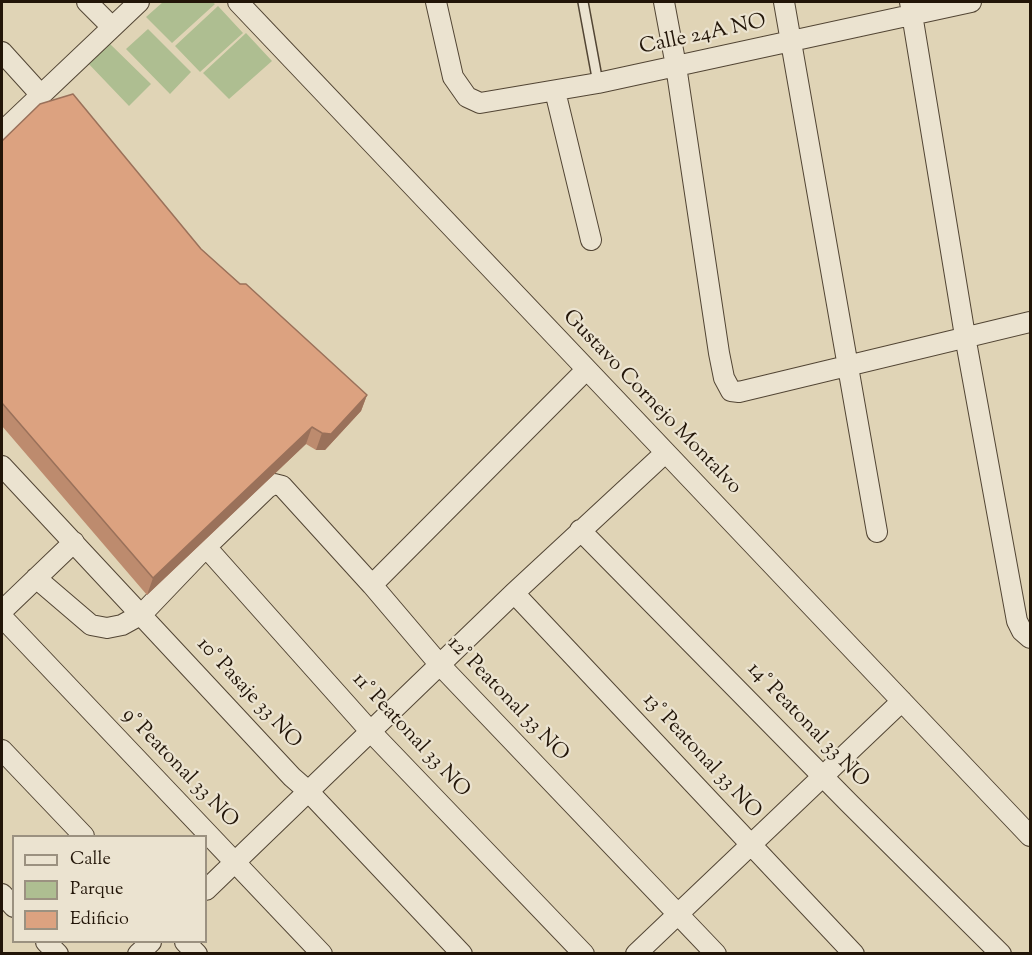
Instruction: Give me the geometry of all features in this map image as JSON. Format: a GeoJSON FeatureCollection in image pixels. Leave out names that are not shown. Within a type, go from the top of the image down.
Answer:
{"type":"FeatureCollection","features":[{"type":"Feature","properties":{"kind":"street"},"geometry":{"type":"LineString","coordinates":[[87,2],[112,27]]}},
{"type":"Feature","properties":{"kind":"street"},"geometry":{"type":"LineString","coordinates":[[2,132],[139,2]]}},
{"type":"Feature","properties":{"kind":"street","name":"Gustavo Cornejo Montalvo"},"geometry":{"type":"LineString","coordinates":[[238,2],[1030,836]]}},
{"type":"Feature","properties":{"kind":"street","name":"Calle 24A NO"},"geometry":{"type":"LineString","coordinates":[[436,2],[453,77],[467,97],[480,103],[598,83],[791,41],[911,8],[971,2]]}},
{"type":"Feature","properties":{"kind":"street"},"geometry":{"type":"LineString","coordinates":[[664,2],[676,66],[719,353],[724,378],[730,391],[738,392],[1030,322]]}},
{"type":"Feature","properties":{"kind":"street"},"geometry":{"type":"LineString","coordinates":[[784,2],[877,532]]}},
{"type":"Feature","properties":{"kind":"street"},"geometry":{"type":"LineString","coordinates":[[911,8],[965,336],[1017,621],[1022,631],[1030,638]]}},
{"type":"Feature","properties":{"kind":"street"},"geometry":{"type":"LineString","coordinates":[[2,52],[41,95]]}},
{"type":"Feature","properties":{"kind":"street"},"geometry":{"type":"LineString","coordinates":[[555,91],[591,240]]}},
{"type":"Feature","properties":{"kind":"street"},"geometry":{"type":"LineString","coordinates":[[372,585],[586,370]]}},
{"type":"Feature","properties":{"kind":"street"},"geometry":{"type":"LineString","coordinates":[[207,889],[580,530],[665,453]]}},
{"type":"Feature","properties":{"kind":"street","name":"10° Pasaje 33 NO"},"geometry":{"type":"LineString","coordinates":[[2,465],[292,777],[462,954]]}},
{"type":"Feature","properties":{"kind":"street","name":"12° Peatonal 33 NO"},"geometry":{"type":"LineString","coordinates":[[206,548],[267,488],[274,484],[282,486],[372,585],[440,665],[716,954]]}},
{"type":"Feature","properties":{"kind":"street","name":"14° Peatonal 33 NO"},"geometry":{"type":"LineString","coordinates":[[580,530],[1001,954]]}},
{"type":"Feature","properties":{"kind":"street"},"geometry":{"type":"LineString","coordinates":[[2,611],[74,542]]}},
{"type":"Feature","properties":{"kind":"street"},"geometry":{"type":"LineString","coordinates":[[36,578],[91,625],[107,628],[122,625],[141,614],[206,548]]}},
{"type":"Feature","properties":{"kind":"street","name":"11° Peatonal 33 NO"},"geometry":{"type":"LineString","coordinates":[[206,548],[371,732],[584,954]]}},
{"type":"Feature","properties":{"kind":"street","name":"13° Peatonal 33 NO"},"geometry":{"type":"LineString","coordinates":[[514,593],[854,954]]}},
{"type":"Feature","properties":{"kind":"street","name":"9° Peatonal 33 NO"},"geometry":{"type":"LineString","coordinates":[[2,617],[322,954]]}},
{"type":"Feature","properties":{"kind":"street"},"geometry":{"type":"LineString","coordinates":[[636,954],[902,701]]}},
{"type":"Feature","properties":{"kind":"street"},"geometry":{"type":"LineString","coordinates":[[2,750],[82,835]]}},
{"type":"Feature","properties":{"kind":"street"},"geometry":{"type":"LineString","coordinates":[[47,943],[58,954]]}},
{"type":"Feature","properties":{"kind":"street"},"geometry":{"type":"LineString","coordinates":[[138,954],[150,943]]}},
{"type":"Feature","properties":{"kind":"street"},"geometry":{"type":"LineString","coordinates":[[186,943],[197,954]]}},
{"type":"Feature","properties":{"kind":"lane"},"geometry":{"type":"LineString","coordinates":[[583,2],[598,83]]}},
{"type":"Feature","properties":{"kind":"green space"},"geometry":{"type":"Polygon","coordinates":[[[163,2],[212,2],[215,4],[172,43],[146,17],[163,2]]]}},
{"type":"Feature","properties":{"kind":"green space"},"geometry":{"type":"Polygon","coordinates":[[[218,6],[243,33],[200,72],[175,46],[218,6]]]}},
{"type":"Feature","properties":{"kind":"green space"},"geometry":{"type":"Polygon","coordinates":[[[148,29],[191,72],[170,94],[126,49],[148,29]]]}},
{"type":"Feature","properties":{"kind":"green space"},"geometry":{"type":"Polygon","coordinates":[[[246,33],[272,61],[229,99],[203,73],[246,33]]]}},
{"type":"Feature","properties":{"kind":"green space"},"geometry":{"type":"Polygon","coordinates":[[[107,41],[151,84],[129,106],[85,60],[107,41]]]}},
{"type":"Feature","properties":{"kind":"building"},"geometry":{"type":"Polygon","coordinates":[[[73,94],[201,249],[240,284],[246,284],[367,395],[331,434],[322,433],[312,427],[153,578],[2,403],[2,141],[40,104],[73,94]]]}}]}
